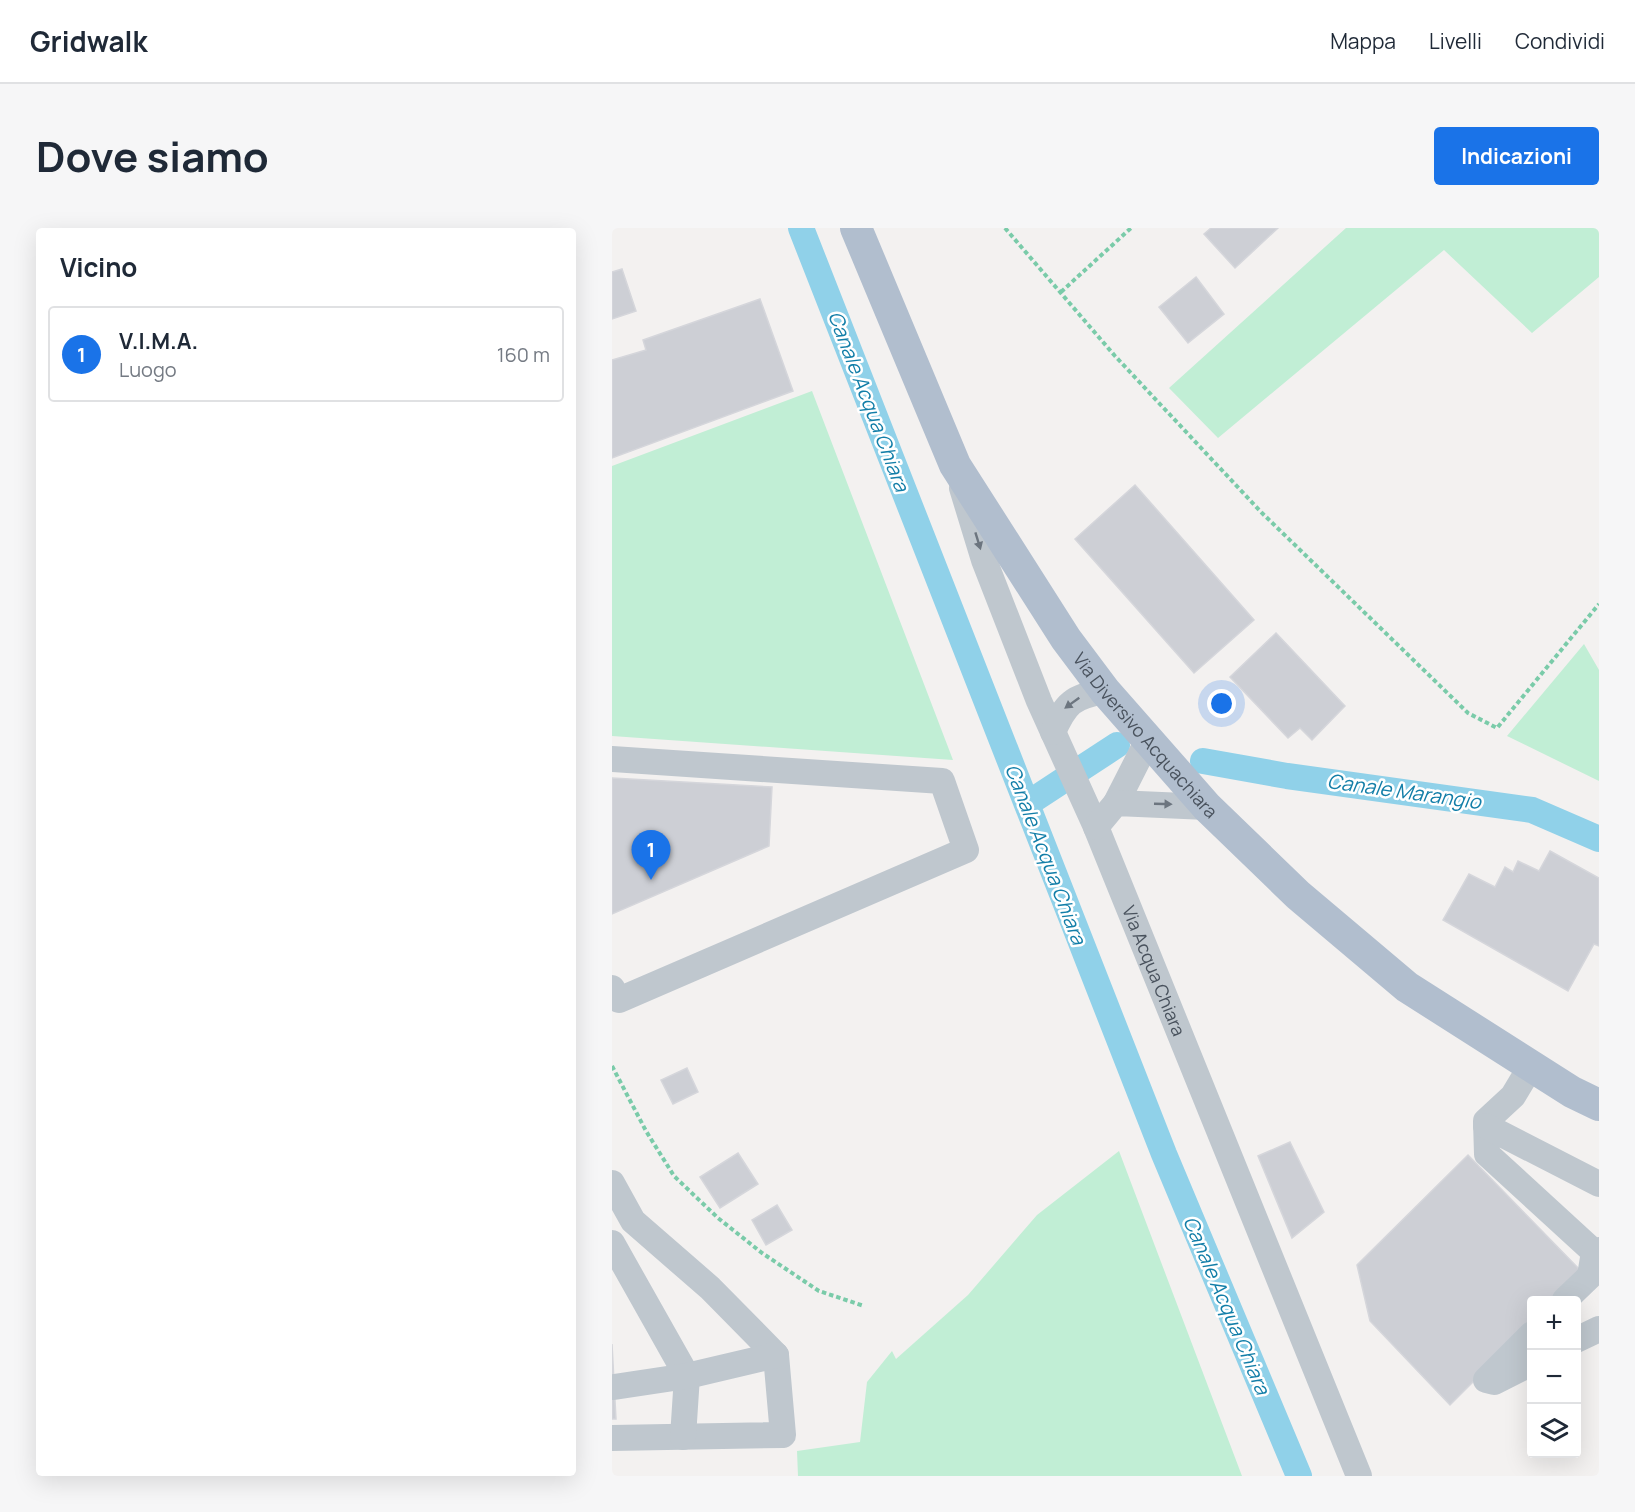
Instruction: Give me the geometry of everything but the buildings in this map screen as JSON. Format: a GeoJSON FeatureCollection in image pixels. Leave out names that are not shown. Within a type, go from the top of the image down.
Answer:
{"type":"FeatureCollection","features":[{"type":"Feature","properties":{"kind":"main road","name":"Via Diversivo Acquachiara"},"geometry":{"type":"LineString","coordinates":[[856,228],[955,465],[1066,639],[1105,691],[1207,807],[1298,895],[1407,987],[1572,1092],[1599,1105]]}},
{"type":"Feature","properties":{"kind":"street","name":"Via Acqua Chiara"},"geometry":{"type":"LineString","coordinates":[[955,465],[984,560],[1053,732],[1096,827],[1359,1476]]}},
{"type":"Feature","properties":{"kind":"street"},"geometry":{"type":"LineString","coordinates":[[1053,732],[1063,710],[1084,695],[1105,691]]}},
{"type":"Feature","properties":{"kind":"street"},"geometry":{"type":"LineString","coordinates":[[1096,827],[1162,756]]}},
{"type":"Feature","properties":{"kind":"street"},"geometry":{"type":"LineString","coordinates":[[612,759],[942,781],[966,850],[619,1000],[612,988]]}},
{"type":"Feature","properties":{"kind":"street"},"geometry":{"type":"LineString","coordinates":[[1116,803],[1207,807]]}},
{"type":"Feature","properties":{"kind":"street"},"geometry":{"type":"LineString","coordinates":[[1531,1066],[1513,1096],[1486,1120],[1487,1154],[1597,1251],[1590,1276],[1569,1296]]}},
{"type":"Feature","properties":{"kind":"street"},"geometry":{"type":"LineString","coordinates":[[1486,1126],[1599,1184]]}},
{"type":"Feature","properties":{"kind":"street"},"geometry":{"type":"LineString","coordinates":[[612,1183],[633,1221],[710,1288],[776,1355],[783,1435],[612,1438]]}},
{"type":"Feature","properties":{"kind":"street"},"geometry":{"type":"LineString","coordinates":[[612,1243],[687,1377],[683,1437]]}},
{"type":"Feature","properties":{"kind":"street"},"geometry":{"type":"LineString","coordinates":[[1581,1338],[1599,1329]]}},
{"type":"Feature","properties":{"kind":"street"},"geometry":{"type":"LineString","coordinates":[[1527,1339],[1486,1380],[1494,1382],[1527,1366]]}},
{"type":"Feature","properties":{"kind":"street"},"geometry":{"type":"LineString","coordinates":[[614,1388],[687,1377],[776,1355]]}},
{"type":"Feature","properties":{"kind":"path"},"geometry":{"type":"LineString","coordinates":[[1005,228],[1115,356],[1262,513],[1468,713],[1497,728],[1599,604]]}},
{"type":"Feature","properties":{"kind":"path"},"geometry":{"type":"LineString","coordinates":[[1061,292],[1131,228]]}},
{"type":"Feature","properties":{"kind":"path"},"geometry":{"type":"LineString","coordinates":[[612,1066],[645,1131],[674,1176],[718,1218],[762,1253],[819,1291],[864,1306]]}},
{"type":"Feature","properties":{"kind":"green space"},"geometry":{"type":"Polygon","coordinates":[[[1346,228],[1599,228],[1599,277],[1532,333],[1444,250],[1218,438],[1169,388],[1346,228]]]}},
{"type":"Feature","properties":{"kind":"green space"},"geometry":{"type":"Polygon","coordinates":[[[812,391],[953,760],[612,736],[612,466],[812,391]]]}},
{"type":"Feature","properties":{"kind":"green space"},"geometry":{"type":"Polygon","coordinates":[[[1584,644],[1599,670],[1599,781],[1507,736],[1584,644]]]}},
{"type":"Feature","properties":{"kind":"green space"},"geometry":{"type":"Polygon","coordinates":[[[1119,1151],[1242,1476],[798,1476],[797,1451],[860,1442],[867,1382],[892,1351],[896,1359],[968,1295],[1037,1215],[1119,1151]]]}},
{"type":"Feature","properties":{"kind":"waterway","name":"Canale Acqua Chiara"},"geometry":{"type":"LineString","coordinates":[[801,228],[1164,1154],[1299,1476]]}},
{"type":"Feature","properties":{"kind":"waterway","name":"Canale Marangio"},"geometry":{"type":"LineString","coordinates":[[1027,804],[1117,745]]}},
{"type":"Feature","properties":{"kind":"waterway","name":"Canale Marangio"},"geometry":{"type":"LineString","coordinates":[[1203,761],[1287,776],[1532,810],[1599,839]]}},
{"type":"Feature","properties":{"kind":"place","name":"V.I.M.A."},"geometry":{"type":"Point","coordinates":[651,880]}}]}
